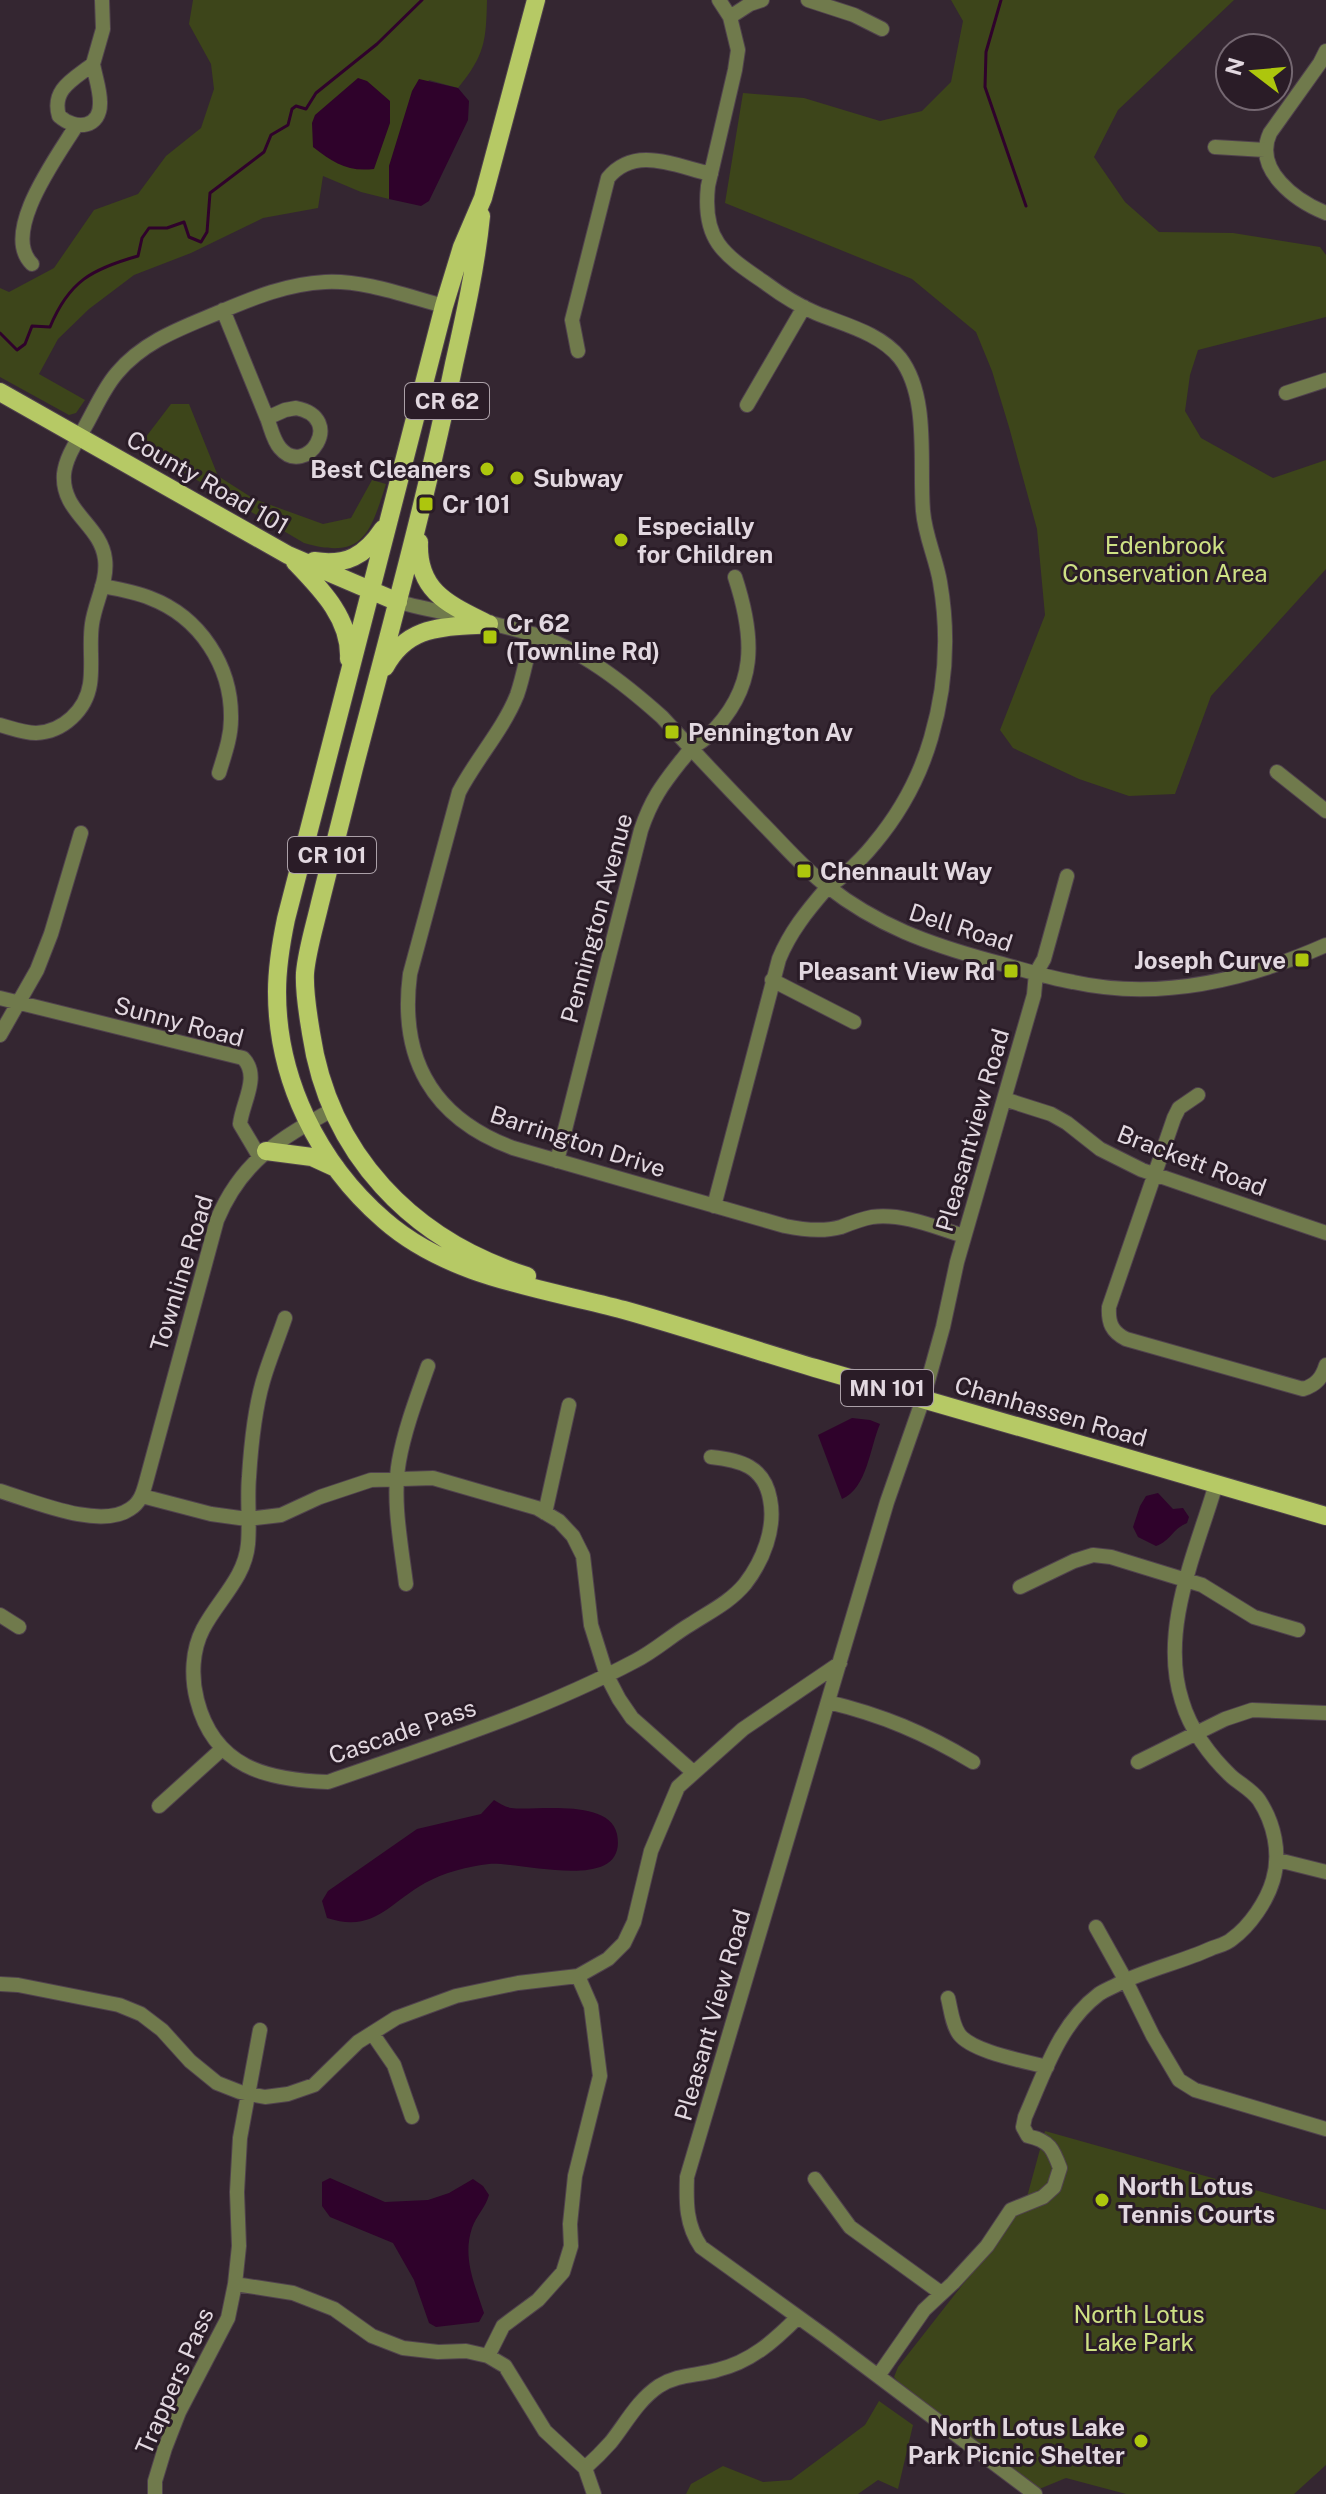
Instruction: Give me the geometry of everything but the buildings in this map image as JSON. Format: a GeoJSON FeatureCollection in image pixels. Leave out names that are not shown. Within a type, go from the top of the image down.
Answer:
{"type":"FeatureCollection","features":[{"type":"Feature","properties":{"kind":"main road","name":"CR 62"},"geometry":{"type":"LineString","coordinates":[[371,592],[444,306],[462,247],[483,198],[536,0]]}},
{"type":"Feature","properties":{"kind":"main road","name":"CR 62"},"geometry":{"type":"LineString","coordinates":[[398,602],[436,452],[477,254],[483,198]]}},
{"type":"Feature","properties":{"kind":"main road","name":"County Road 101"},"geometry":{"type":"LineString","coordinates":[[0,392],[288,555],[398,602]]}},
{"type":"Feature","properties":{"kind":"main road"},"geometry":{"type":"LineString","coordinates":[[288,555],[331,563],[355,558],[373,543],[392,510]]}},
{"type":"Feature","properties":{"kind":"main road"},"geometry":{"type":"LineString","coordinates":[[420,517],[420,566],[425,578],[443,600],[489,624]]}},
{"type":"Feature","properties":{"kind":"main road","name":"CR 101"},"geometry":{"type":"LineString","coordinates":[[288,555],[323,591],[337,612],[350,652],[348,678]]}},
{"type":"Feature","properties":{"kind":"main road","name":"CR 101"},"geometry":{"type":"LineString","coordinates":[[308,1124],[288,1072],[282,1045],[277,992],[279,954],[371,592]]}},
{"type":"Feature","properties":{"kind":"main road","name":"CR 101"},"geometry":{"type":"LineString","coordinates":[[332,1110],[314,1051],[305,973],[398,602]]}},
{"type":"Feature","properties":{"kind":"main road"},"geometry":{"type":"LineString","coordinates":[[373,695],[387,663],[414,634],[489,624]]}},
{"type":"Feature","properties":{"kind":"main road","name":"MN 101"},"geometry":{"type":"LineString","coordinates":[[332,1110],[360,1159],[383,1188],[432,1229],[481,1258],[624,1310]]}},
{"type":"Feature","properties":{"kind":"main road","name":"MN 101"},"geometry":{"type":"LineString","coordinates":[[308,1124],[336,1168],[383,1219],[409,1239],[452,1262],[521,1285],[624,1310]]}},
{"type":"Feature","properties":{"kind":"main road"},"geometry":{"type":"LineString","coordinates":[[262,1154],[312,1157],[336,1168]]}},
{"type":"Feature","properties":{"kind":"main road","name":"Chanhassen Road"},"geometry":{"type":"LineString","coordinates":[[624,1310],[1326,1516]]}},
{"type":"Feature","properties":{"kind":"street"},"geometry":{"type":"LineString","coordinates":[[93,64],[63,88],[57,97],[59,116],[76,126],[85,126],[99,112],[93,64],[103,29],[102,0]]}},
{"type":"Feature","properties":{"kind":"street"},"geometry":{"type":"LineString","coordinates":[[714,1206],[772,980],[788,939],[828,887],[845,875],[874,844],[898,812],[931,739],[941,700],[945,660],[940,580],[923,516],[921,432],[910,375],[900,358],[886,344],[804,307],[725,254],[708,222],[706,204],[711,174],[738,50],[730,17],[719,0]]}},
{"type":"Feature","properties":{"kind":"street"},"geometry":{"type":"LineString","coordinates":[[730,17],[762,0]]}},
{"type":"Feature","properties":{"kind":"street"},"geometry":{"type":"LineString","coordinates":[[808,0],[854,15],[882,29]]}},
{"type":"Feature","properties":{"kind":"street"},"geometry":{"type":"LineString","coordinates":[[1326,51],[1270,133],[1265,150],[1281,184],[1309,206],[1326,213]]}},
{"type":"Feature","properties":{"kind":"street"},"geometry":{"type":"LineString","coordinates":[[32,264],[22,252],[19,238],[23,218],[29,202],[76,126]]}},
{"type":"Feature","properties":{"kind":"street"},"geometry":{"type":"LineString","coordinates":[[1215,147],[1265,150]]}},
{"type":"Feature","properties":{"kind":"street"},"geometry":{"type":"LineString","coordinates":[[578,351],[572,320],[608,178],[625,162],[637,159],[711,174]]}},
{"type":"Feature","properties":{"kind":"street"},"geometry":{"type":"LineString","coordinates":[[0,725],[35,733],[65,724],[85,701],[90,686],[91,625],[106,573],[102,545],[68,500],[64,486],[67,459],[117,373],[135,355],[157,339],[279,289],[329,282],[366,287],[444,306]]}},
{"type":"Feature","properties":{"kind":"street"},"geometry":{"type":"LineString","coordinates":[[747,405],[804,307]]}},
{"type":"Feature","properties":{"kind":"street"},"geometry":{"type":"LineString","coordinates":[[223,310],[267,418]]}},
{"type":"Feature","properties":{"kind":"street"},"geometry":{"type":"LineString","coordinates":[[1286,393],[1326,380]]}},
{"type":"Feature","properties":{"kind":"street","name":"Pennington Avenue"},"geometry":{"type":"LineString","coordinates":[[557,1161],[649,805],[663,782],[691,749],[707,738],[726,717],[746,674],[749,629],[735,577]]}},
{"type":"Feature","properties":{"kind":"street"},"geometry":{"type":"LineString","coordinates":[[102,586],[149,597],[169,607],[188,620],[217,656],[230,700],[231,722],[219,773]]}},
{"type":"Feature","properties":{"kind":"street","name":"Dell Road"},"geometry":{"type":"LineString","coordinates":[[398,602],[533,634],[608,672],[662,717],[794,856],[828,887],[885,925],[921,940],[1036,973],[1094,985],[1146,989],[1236,978],[1326,946]]}},
{"type":"Feature","properties":{"kind":"street","name":"Barrington Drive"},"geometry":{"type":"LineString","coordinates":[[533,634],[517,695],[471,769],[455,805],[410,974],[408,1023],[421,1071],[433,1092],[468,1127],[489,1139],[714,1206],[803,1230],[838,1228],[871,1217],[888,1217],[907,1219],[964,1236]]}},
{"type":"Feature","properties":{"kind":"street"},"geometry":{"type":"LineString","coordinates":[[1277,772],[1326,811]]}},
{"type":"Feature","properties":{"kind":"street"},"geometry":{"type":"LineString","coordinates":[[0,1035],[37,970],[81,833]]}},
{"type":"Feature","properties":{"kind":"street","name":"Pleasantview Road"},"geometry":{"type":"LineString","coordinates":[[923,1399],[943,1327],[951,1283],[1034,995],[1036,973],[1044,959],[1067,876]]}},
{"type":"Feature","properties":{"kind":"street"},"geometry":{"type":"LineString","coordinates":[[772,980],[854,1022]]}},
{"type":"Feature","properties":{"kind":"street","name":"Sunny Road"},"geometry":{"type":"LineString","coordinates":[[0,998],[243,1058],[250,1065],[252,1076],[240,1124],[262,1154]]}},
{"type":"Feature","properties":{"kind":"street"},"geometry":{"type":"LineString","coordinates":[[1198,1095],[1179,1108],[1154,1174],[1109,1307],[1111,1327],[1117,1335],[1126,1339],[1303,1389],[1313,1386],[1320,1379],[1326,1365]]}},
{"type":"Feature","properties":{"kind":"street","name":"Brackett Road"},"geometry":{"type":"LineString","coordinates":[[1004,1099],[1051,1114],[1110,1155],[1154,1174],[1326,1233]]}},
{"type":"Feature","properties":{"kind":"street","name":"Townline Road"},"geometry":{"type":"LineString","coordinates":[[142,1496],[217,1220],[238,1179],[262,1154],[332,1110]]}},
{"type":"Feature","properties":{"kind":"street","name":"Cascade Pass"},"geometry":{"type":"LineString","coordinates":[[285,1318],[263,1382],[253,1435],[248,1543],[244,1563],[204,1628],[194,1657],[193,1687],[202,1718],[216,1743],[235,1760],[264,1775],[328,1782],[519,1713],[640,1659],[691,1623],[725,1604],[756,1567],[772,1517],[767,1486],[755,1470],[738,1460],[711,1457]]}},
{"type":"Feature","properties":{"kind":"street"},"geometry":{"type":"LineString","coordinates":[[406,1584],[400,1538],[399,1462],[413,1406],[428,1366]]}},
{"type":"Feature","properties":{"kind":"street","name":"Pleasant View Road"},"geometry":{"type":"LineString","coordinates":[[923,1399],[887,1502],[709,2100],[687,2177],[686,2198],[691,2233],[701,2247],[1035,2494]]}},
{"type":"Feature","properties":{"kind":"street"},"geometry":{"type":"LineString","coordinates":[[545,1513],[569,1405]]}},
{"type":"Feature","properties":{"kind":"street"},"geometry":{"type":"LineString","coordinates":[[0,1491],[71,1512],[105,1517],[131,1509],[142,1496],[211,1514],[247,1519],[281,1515],[320,1497],[371,1480],[433,1478],[537,1508],[559,1521],[573,1536],[583,1556],[591,1625],[607,1676],[632,1718],[693,1772]]}},
{"type":"Feature","properties":{"kind":"street"},"geometry":{"type":"LineString","coordinates":[[878,2376],[924,2310],[987,2246],[1011,2210],[1043,2197],[1054,2187],[1060,2168],[1052,2149],[1039,2139],[1028,2136],[1023,2127],[1066,2026],[1099,1994],[1141,1973],[1232,1940],[1255,1915],[1272,1884],[1278,1860],[1272,1825],[1257,1797],[1230,1775],[1205,1747],[1181,1701],[1176,1670],[1175,1631],[1216,1484]]}},
{"type":"Feature","properties":{"kind":"street"},"geometry":{"type":"LineString","coordinates":[[1020,1587],[1074,1561],[1093,1555],[1111,1557],[1202,1585],[1254,1617],[1298,1630]]}},
{"type":"Feature","properties":{"kind":"street"},"geometry":{"type":"LineString","coordinates":[[0,1615],[19,1627]]}},
{"type":"Feature","properties":{"kind":"street"},"geometry":{"type":"LineString","coordinates":[[0,1984],[119,2005],[141,2014],[217,2083],[248,2094],[265,2097],[288,2094],[314,2085],[358,2042],[396,2018],[456,1996],[518,1983],[578,1976],[608,1959],[624,1943],[634,1922],[651,1851],[678,1787],[743,1729],[840,1663]]}},
{"type":"Feature","properties":{"kind":"street"},"geometry":{"type":"LineString","coordinates":[[828,1702],[897,1722],[973,1762]]}},
{"type":"Feature","properties":{"kind":"street"},"geometry":{"type":"LineString","coordinates":[[1138,1762],[1225,1719],[1252,1710],[1326,1713]]}},
{"type":"Feature","properties":{"kind":"street"},"geometry":{"type":"LineString","coordinates":[[159,1806],[222,1749]]}},
{"type":"Feature","properties":{"kind":"street"},"geometry":{"type":"LineString","coordinates":[[1278,1860],[1326,1872]]}},
{"type":"Feature","properties":{"kind":"street"},"geometry":{"type":"LineString","coordinates":[[1096,1927],[1179,2080],[1195,2090],[1326,2129]]}},
{"type":"Feature","properties":{"kind":"street"},"geometry":{"type":"LineString","coordinates":[[488,2356],[503,2326],[538,2300],[563,2272],[571,2246],[575,2176],[600,2076],[591,2006],[578,1976]]}},
{"type":"Feature","properties":{"kind":"street"},"geometry":{"type":"LineString","coordinates":[[948,1998],[952,2020],[967,2042],[1047,2067]]}},
{"type":"Feature","properties":{"kind":"street","name":"Trappers Pass"},"geometry":{"type":"LineString","coordinates":[[155,2494],[155,2481],[179,2412],[228,2318],[239,2246],[237,2192],[240,2138],[260,2030]]}},
{"type":"Feature","properties":{"kind":"street"},"geometry":{"type":"LineString","coordinates":[[372,2033],[394,2065],[412,2117]]}},
{"type":"Feature","properties":{"kind":"street"},"geometry":{"type":"LineString","coordinates":[[815,2179],[850,2227],[941,2293]]}},
{"type":"Feature","properties":{"kind":"street"},"geometry":{"type":"LineString","coordinates":[[235,2284],[293,2293],[334,2309],[372,2336],[403,2348],[466,2351],[488,2356],[505,2366],[545,2431],[585,2468],[594,2494]]}},
{"type":"Feature","properties":{"kind":"street"},"geometry":{"type":"LineString","coordinates":[[585,2468],[610,2443],[634,2409],[657,2387],[676,2378],[742,2363],[771,2344],[798,2317]]}},
{"type":"Feature","properties":{"kind":"green space"},"geometry":{"type":"Polygon","coordinates":[[[193,0],[487,0],[486,26],[479,56],[458,88],[429,80],[389,166],[389,199],[361,192],[323,176],[318,208],[263,218],[191,253],[134,275],[89,309],[58,339],[39,374],[85,400],[76,413],[69,415],[0,377],[0,288],[9,292],[54,268],[94,210],[138,194],[166,156],[201,128],[214,89],[211,64],[189,24],[193,0]]]}},
{"type":"Feature","properties":{"kind":"green space","name":"Edenbrook Conservation Area"},"geometry":{"type":"Polygon","coordinates":[[[951,0],[1234,0],[1118,110],[1094,157],[1125,202],[1159,232],[1233,233],[1320,247],[1326,255],[1326,317],[1198,350],[1190,375],[1185,411],[1201,438],[1273,478],[1326,460],[1326,569],[1211,696],[1175,794],[1129,796],[1079,779],[1013,748],[1000,730],[1045,615],[1037,529],[992,371],[976,332],[912,279],[725,203],[743,93],[804,98],[880,121],[922,111],[951,82],[963,21],[951,0]]]}},
{"type":"Feature","properties":{"kind":"green space"},"geometry":{"type":"Polygon","coordinates":[[[171,404],[189,404],[218,476],[254,499],[323,524],[351,518],[372,480],[386,484],[369,529],[352,545],[339,548],[304,543],[139,446],[171,404]]]}},
{"type":"Feature","properties":{"kind":"green space","name":"North Lotus Lake Park"},"geometry":{"type":"Polygon","coordinates":[[[1045,2131],[1326,2210],[1326,2465],[1294,2494],[1126,2494],[1066,2478],[1032,2492],[902,2387],[894,2377],[898,2367],[1003,2233],[1013,2214],[1024,2208],[1045,2131]]]}},
{"type":"Feature","properties":{"kind":"green space"},"geometry":{"type":"Polygon","coordinates":[[[879,2401],[913,2425],[898,2489],[878,2480],[858,2494],[686,2494],[691,2484],[723,2466],[763,2482],[791,2480],[865,2425],[879,2401]]]}},
{"type":"Feature","properties":{"kind":"shaded area"},"geometry":{"type":"Polygon","coordinates":[[[358,78],[367,81],[390,101],[390,123],[374,169],[341,165],[313,147],[312,123],[315,115],[358,78]]]}},
{"type":"Feature","properties":{"kind":"shaded area"},"geometry":{"type":"Polygon","coordinates":[[[419,79],[458,88],[469,101],[468,120],[429,201],[421,206],[389,199],[389,166],[412,91],[419,79]]]}},
{"type":"Feature","properties":{"kind":"shaded area"},"geometry":{"type":"Polygon","coordinates":[[[852,1418],[880,1424],[862,1477],[850,1494],[842,1499],[818,1435],[852,1418]]]}},
{"type":"Feature","properties":{"kind":"shaded area"},"geometry":{"type":"Polygon","coordinates":[[[1158,1493],[1173,1509],[1183,1508],[1189,1517],[1187,1523],[1156,1546],[1138,1537],[1133,1527],[1146,1496],[1158,1493]]]}},
{"type":"Feature","properties":{"kind":"shaded area"},"geometry":{"type":"Polygon","coordinates":[[[494,1800],[511,1808],[570,1809],[601,1815],[611,1823],[617,1834],[616,1853],[606,1864],[590,1870],[569,1871],[504,1864],[465,1868],[425,1883],[369,1919],[343,1922],[327,1918],[322,1901],[328,1891],[417,1829],[481,1814],[494,1800]]]}},
{"type":"Feature","properties":{"kind":"shaded area"},"geometry":{"type":"Polygon","coordinates":[[[330,2178],[385,2202],[428,2200],[449,2193],[473,2179],[483,2186],[489,2195],[472,2228],[468,2250],[484,2313],[479,2322],[436,2327],[429,2323],[414,2280],[393,2243],[330,2217],[322,2206],[322,2182],[330,2178]]]}},
{"type":"Feature","properties":{"kind":"waterway"},"geometry":{"type":"LineString","coordinates":[[0,333],[17,350],[25,344],[32,326],[50,327],[65,298],[84,279],[108,266],[138,256],[142,238],[149,228],[167,228],[184,222],[189,237],[201,242],[207,232],[210,193],[264,152],[271,135],[288,125],[292,109],[296,106],[306,109],[316,93],[377,44],[422,0]]}},
{"type":"Feature","properties":{"kind":"waterway"},"geometry":{"type":"LineString","coordinates":[[1001,0],[986,52],[985,87],[1026,206]]}},
{"type":"Feature","properties":{"kind":"place","name":"Best Cleaners"},"geometry":{"type":"Point","coordinates":[487,469]}},
{"type":"Feature","properties":{"kind":"place","name":"Subway"},"geometry":{"type":"Point","coordinates":[517,478]}},
{"type":"Feature","properties":{"kind":"place","name":"Cr 101"},"geometry":{"type":"Point","coordinates":[426,504]}},
{"type":"Feature","properties":{"kind":"place","name":"Especially for Children"},"geometry":{"type":"Point","coordinates":[621,540]}},
{"type":"Feature","properties":{"kind":"place","name":"Cr 62 (Townline Rd)"},"geometry":{"type":"Point","coordinates":[490,637]}},
{"type":"Feature","properties":{"kind":"place","name":"Pennington Av"},"geometry":{"type":"Point","coordinates":[672,732]}},
{"type":"Feature","properties":{"kind":"place","name":"Chennault Way"},"geometry":{"type":"Point","coordinates":[804,871]}},
{"type":"Feature","properties":{"kind":"place","name":"Joseph Curve"},"geometry":{"type":"Point","coordinates":[1302,960]}},
{"type":"Feature","properties":{"kind":"place","name":"Pleasant View Rd"},"geometry":{"type":"Point","coordinates":[1011,971]}},
{"type":"Feature","properties":{"kind":"place","name":"North Lotus Tennis Courts"},"geometry":{"type":"Point","coordinates":[1102,2200]}},
{"type":"Feature","properties":{"kind":"place","name":"North Lotus Lake Park Picnic Shelter"},"geometry":{"type":"Point","coordinates":[1141,2441]}}]}
